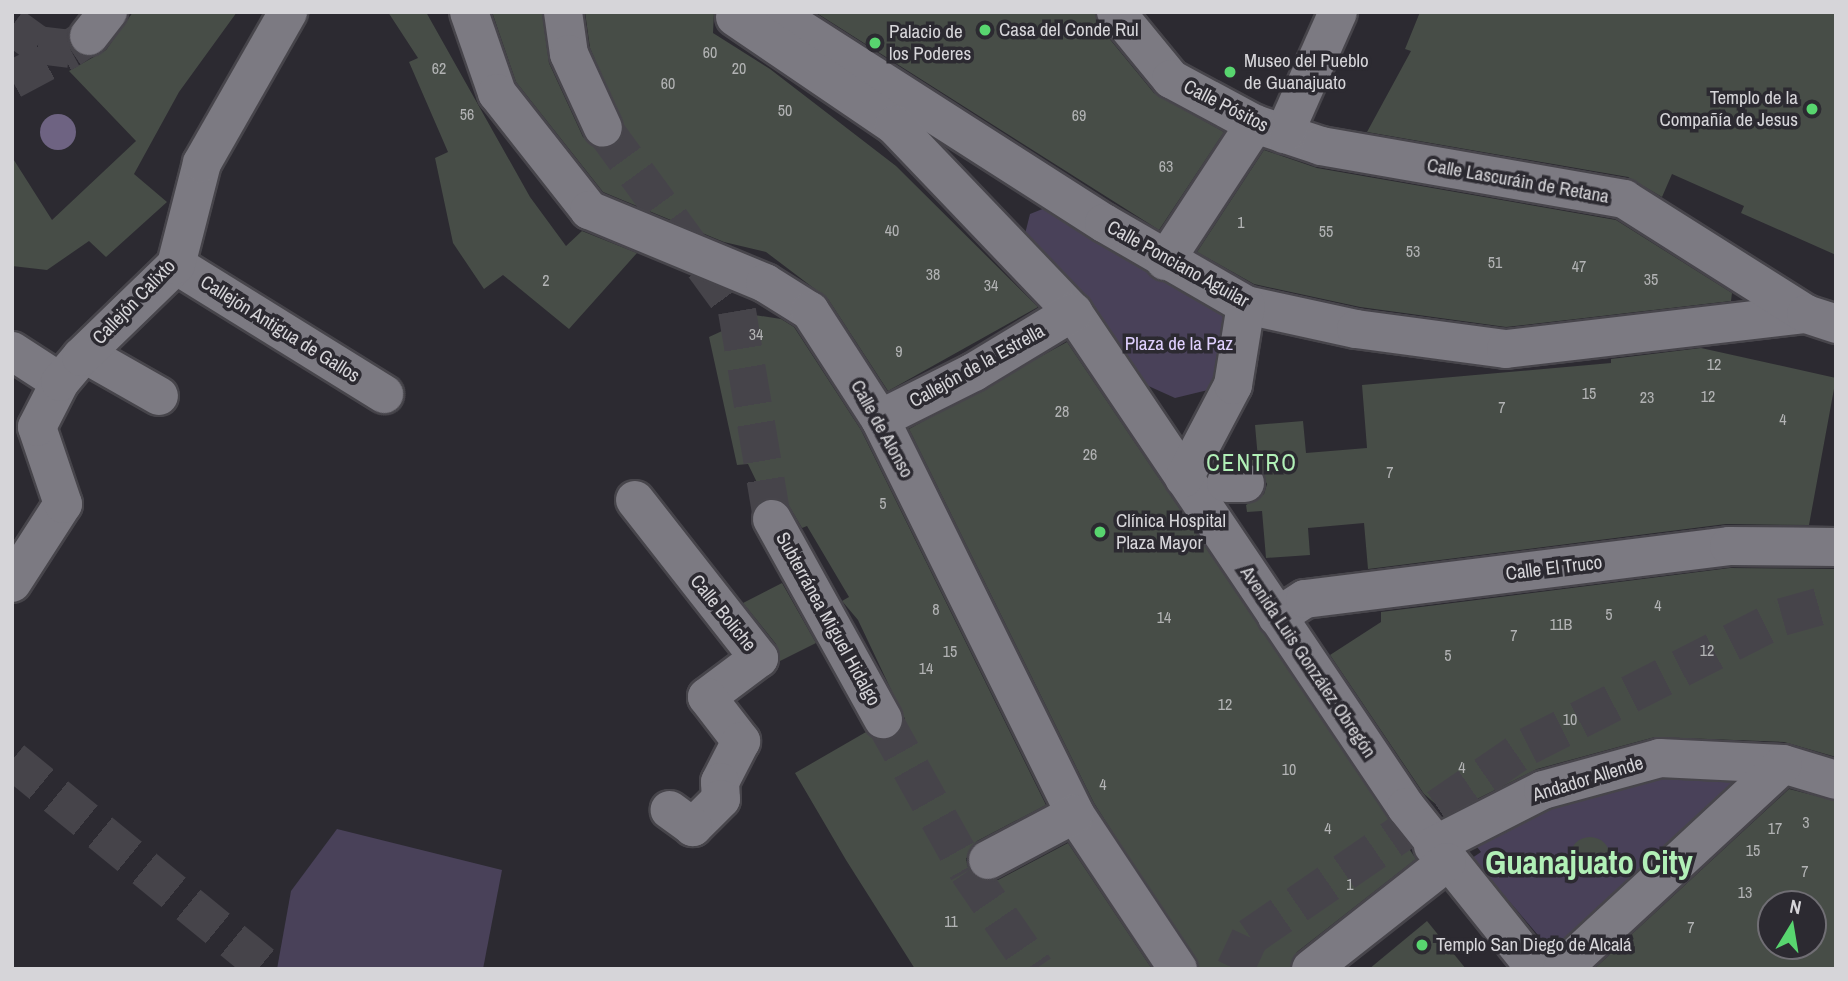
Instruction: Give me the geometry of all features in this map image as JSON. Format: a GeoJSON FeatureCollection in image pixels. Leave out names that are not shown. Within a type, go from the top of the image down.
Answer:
{"type":"FeatureCollection","features":[{"type":"Feature","properties":{"kind":"street","name":"Callejón Calixto"},"geometry":{"type":"LineString","coordinates":[[12,583],[63,504],[37,427],[72,368],[176,265],[202,163],[288,12]]}},
{"type":"Feature","properties":{"kind":"street","name":"Calle de Alonso"},"geometry":{"type":"LineString","coordinates":[[469,12],[497,93],[589,210],[765,284],[810,311],[880,419],[1075,814],[1178,969]]}},
{"type":"Feature","properties":{"kind":"street"},"geometry":{"type":"LineString","coordinates":[[563,12],[569,54],[603,128]]}},
{"type":"Feature","properties":{"kind":"street","name":"Calle Ponciano Aguilar"},"geometry":{"type":"LineString","coordinates":[[774,12],[1165,261],[1246,305],[1370,332],[1506,349],[1821,319]]}},
{"type":"Feature","properties":{"kind":"street","name":"Calle Pósitos"},"geometry":{"type":"LineString","coordinates":[[1116,12],[1171,79],[1270,129]]}},
{"type":"Feature","properties":{"kind":"street"},"geometry":{"type":"LineString","coordinates":[[1165,261],[1270,129],[1338,12]]}},
{"type":"Feature","properties":{"kind":"street"},"geometry":{"type":"LineString","coordinates":[[735,17],[894,125],[1073,312],[1184,478],[1233,385],[1246,305]]}},
{"type":"Feature","properties":{"kind":"street","name":"Calle Lascuráin de Retana"},"geometry":{"type":"LineString","coordinates":[[1270,129],[1321,146],[1624,199],[1821,319]]}},
{"type":"Feature","properties":{"kind":"street","name":"Callejón Antigua de Gallos"},"geometry":{"type":"LineString","coordinates":[[176,265],[384,394]]}},
{"type":"Feature","properties":{"kind":"street","name":"Callejón de la Estrella"},"geometry":{"type":"LineString","coordinates":[[880,419],[974,372],[1073,312]]}},
{"type":"Feature","properties":{"kind":"street"},"geometry":{"type":"LineString","coordinates":[[13,352],[159,396]]}},
{"type":"Feature","properties":{"kind":"street","name":"Avenida Luis González Obregón"},"geometry":{"type":"LineString","coordinates":[[1184,478],[1440,854],[1536,969]]}},
{"type":"Feature","properties":{"kind":"street","name":"Calle Boliche"},"geometry":{"type":"LineString","coordinates":[[635,500],[759,658],[707,697],[741,741],[720,782],[721,799],[693,827],[670,810]]}},
{"type":"Feature","properties":{"kind":"street","name":"Subterránea Miguel Hidalgo"},"geometry":{"type":"LineString","coordinates":[[772,519],[883,719]]}},
{"type":"Feature","properties":{"kind":"street","name":"Calle El Truco"},"geometry":{"type":"LineString","coordinates":[[1278,617],[1306,599],[1729,546],[1836,547]]}},
{"type":"Feature","properties":{"kind":"street","name":"Andador Allende"},"geometry":{"type":"LineString","coordinates":[[1311,969],[1482,816],[1602,771],[1672,757],[1783,764],[1836,780]]}},
{"type":"Feature","properties":{"kind":"street"},"geometry":{"type":"LineString","coordinates":[[1562,969],[1783,764]]}},
{"type":"Feature","properties":{"kind":"street"},"geometry":{"type":"LineString","coordinates":[[988,860],[1075,814]]}},
{"type":"Feature","properties":{"kind":"green space","name":"Plaza de la Paz"},"geometry":{"type":"Polygon","coordinates":[[[1050,206],[1221,310],[1234,344],[1208,390],[1175,398],[1144,384],[1025,234],[1030,214],[1050,206]]]}},
{"type":"Feature","properties":{"kind":"green space"},"geometry":{"type":"Polygon","coordinates":[[[1645,769],[1738,771],[1744,786],[1556,956],[1472,858],[1481,852],[1469,837],[1645,769]]]}},
{"type":"Feature","properties":{"kind":"green space"},"geometry":{"type":"Polygon","coordinates":[[[337,829],[502,870],[483,969],[277,969],[291,891],[337,829]]]}},
{"type":"Feature","properties":{"kind":"shaded area"},"geometry":{"type":"Polygon","coordinates":[[[58,114],[71,119],[76,132],[71,145],[58,150],[45,145],[40,132],[45,119],[58,114]]]}},
{"type":"Feature","properties":{"kind":"building"},"geometry":{"type":"Polygon","coordinates":[[[133,12],[237,12],[179,92],[134,174],[167,202],[106,257],[89,241],[47,270],[12,266],[12,157],[52,220],[136,141],[69,71],[106,50],[133,12]]]}},
{"type":"Feature","properties":{"kind":"building"},"geometry":{"type":"Polygon","coordinates":[[[388,12],[426,12],[530,197],[566,246],[582,231],[637,253],[569,329],[503,275],[484,289],[453,243],[435,158],[448,152],[409,62],[418,58],[388,12]]]}},
{"type":"Feature","properties":{"kind":"building"},"geometry":{"type":"Polygon","coordinates":[[[492,12],[542,12],[549,63],[583,137],[602,150],[620,141],[625,129],[590,48],[585,12],[714,12],[713,33],[770,69],[896,166],[1038,307],[888,391],[828,299],[766,252],[724,242],[603,192],[516,82],[492,12]]]}},
{"type":"Feature","properties":{"kind":"building"},"geometry":{"type":"Polygon","coordinates":[[[815,12],[1095,12],[1099,26],[1154,93],[1224,132],[1159,230],[815,12]]]}},
{"type":"Feature","properties":{"kind":"building"},"geometry":{"type":"Polygon","coordinates":[[[1420,12],[1836,12],[1836,255],[1741,213],[1744,206],[1672,174],[1662,197],[1628,177],[1367,132],[1411,51],[1405,49],[1420,12]]]}},
{"type":"Feature","properties":{"kind":"building"},"geometry":{"type":"Polygon","coordinates":[[[1264,150],[1317,168],[1616,220],[1732,293],[1731,301],[1506,327],[1360,307],[1254,284],[1197,252],[1264,150]]]}},
{"type":"Feature","properties":{"kind":"building"},"geometry":{"type":"Polygon","coordinates":[[[748,314],[781,319],[794,327],[861,430],[1046,805],[977,841],[966,859],[969,871],[977,879],[998,880],[1068,843],[1152,969],[915,969],[846,860],[795,773],[866,732],[882,741],[893,738],[905,719],[858,620],[842,601],[849,597],[807,526],[802,528],[785,499],[765,499],[748,464],[737,465],[709,337],[746,320],[748,314]]]}},
{"type":"Feature","properties":{"kind":"building"},"geometry":{"type":"Polygon","coordinates":[[[1067,342],[1416,859],[1297,952],[1290,969],[1200,969],[1094,803],[909,429],[1067,342]]]}},
{"type":"Feature","properties":{"kind":"building"},"geometry":{"type":"Polygon","coordinates":[[[1701,348],[1836,378],[1809,525],[1726,524],[1368,569],[1364,523],[1308,528],[1310,555],[1266,558],[1262,511],[1247,512],[1246,505],[1264,494],[1267,484],[1256,464],[1243,461],[1258,459],[1255,425],[1303,421],[1306,453],[1367,448],[1362,385],[1611,363],[1611,359],[1701,348]]]}},
{"type":"Feature","properties":{"kind":"building"},"geometry":{"type":"Polygon","coordinates":[[[1730,568],[1836,569],[1836,757],[1784,742],[1655,737],[1537,769],[1447,814],[1424,794],[1330,655],[1381,622],[1381,612],[1730,568]]]}},
{"type":"Feature","properties":{"kind":"building"},"geometry":{"type":"Polygon","coordinates":[[[782,583],[816,643],[780,661],[776,644],[743,603],[782,583]]]}},
{"type":"Feature","properties":{"kind":"building"},"geometry":{"type":"Polygon","coordinates":[[[1789,789],[1836,801],[1836,969],[1594,969],[1789,789]]]}},
{"type":"Feature","properties":{"kind":"building"},"geometry":{"type":"Polygon","coordinates":[[[1590,837],[1598,838],[1604,843],[1609,849],[1609,865],[1604,871],[1598,876],[1590,877],[1582,876],[1576,871],[1571,865],[1570,857],[1571,849],[1576,843],[1582,838],[1590,837]]]}},
{"type":"Feature","properties":{"kind":"building","name":"Templo San Diego de Alcalá"},"geometry":{"type":"Polygon","coordinates":[[[1427,921],[1466,969],[1369,969],[1427,921]]]}},
{"type":"Feature","properties":{"kind":"tunnel"},"geometry":{"type":"LineString","coordinates":[[12,26],[38,45],[70,49],[89,36]]}},
{"type":"Feature","properties":{"kind":"tunnel"},"geometry":{"type":"LineString","coordinates":[[12,80],[70,49]]}},
{"type":"Feature","properties":{"kind":"tunnel"},"geometry":{"type":"LineString","coordinates":[[603,128],[737,311],[772,519]]}},
{"type":"Feature","properties":{"kind":"tunnel"},"geometry":{"type":"LineString","coordinates":[[1235,969],[1250,937],[1528,746],[1782,617],[1836,602]]}},
{"type":"Feature","properties":{"kind":"tunnel"},"geometry":{"type":"LineString","coordinates":[[883,719],[968,871],[1035,969]]}},
{"type":"Feature","properties":{"kind":"tunnel"},"geometry":{"type":"LineString","coordinates":[[12,760],[267,969]]}},
{"type":"Feature","properties":{"kind":"place","name":"Casa del Conde Rul"},"geometry":{"type":"Point","coordinates":[985,30]}},
{"type":"Feature","properties":{"kind":"place","name":"Palacio de los Poderes"},"geometry":{"type":"Point","coordinates":[875,43]}},
{"type":"Feature","properties":{"kind":"place","name":"Museo del Pueblo de Guanajuato"},"geometry":{"type":"Point","coordinates":[1230,72]}},
{"type":"Feature","properties":{"kind":"place","name":"Templo de la Compañía de Jesus"},"geometry":{"type":"Point","coordinates":[1812,109]}},
{"type":"Feature","properties":{"kind":"place","name":"Clínica Hospital Plaza Mayor"},"geometry":{"type":"Point","coordinates":[1100,532]}},
{"type":"Feature","properties":{"kind":"place","name":"Templo San Diego de Alcalá"},"geometry":{"type":"Point","coordinates":[1422,945]}},
{"type":"Feature","properties":{"kind":"district","name":"CENTRO"},"geometry":{"type":"Point","coordinates":[1252,463]}},
{"type":"Feature","properties":{"kind":"district","name":"Guanajuato City"},"geometry":{"type":"Point","coordinates":[1589,863]}}]}
